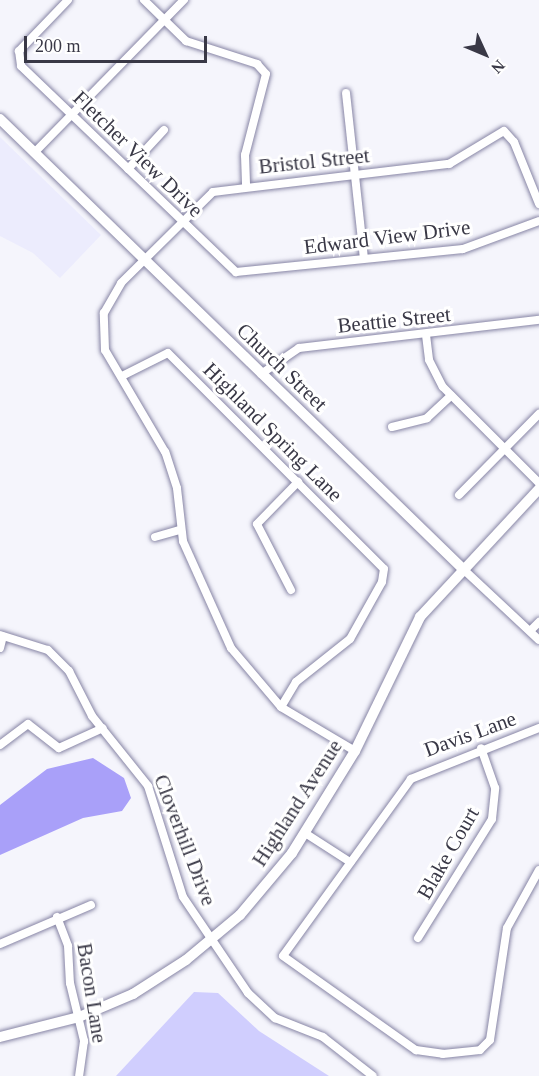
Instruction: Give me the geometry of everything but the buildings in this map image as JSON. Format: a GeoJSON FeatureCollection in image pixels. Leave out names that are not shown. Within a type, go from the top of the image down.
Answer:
{"type":"FeatureCollection","features":[{"type":"Feature","properties":{"kind":"main road","name":"Church Street"},"geometry":{"type":"LineString","coordinates":[[0,119],[462,568]]}},
{"type":"Feature","properties":{"kind":"main road","name":"Highland Avenue"},"geometry":{"type":"LineString","coordinates":[[0,1037],[79,1017],[133,994],[212,939],[261,892],[305,833],[355,751],[420,617],[462,568],[539,489]]}},
{"type":"Feature","properties":{"kind":"street","name":"Fletcher View Drive"},"geometry":{"type":"LineString","coordinates":[[68,0],[17,58],[128,169],[236,272]]}},
{"type":"Feature","properties":{"kind":"street"},"geometry":{"type":"LineString","coordinates":[[144,0],[162,23],[207,52],[263,68],[266,74],[245,155],[246,187]]}},
{"type":"Feature","properties":{"kind":"street"},"geometry":{"type":"LineString","coordinates":[[35,152],[184,0]]}},
{"type":"Feature","properties":{"kind":"street"},"geometry":{"type":"LineString","coordinates":[[346,93],[364,258]]}},
{"type":"Feature","properties":{"kind":"street"},"geometry":{"type":"LineString","coordinates":[[128,169],[164,130]]}},
{"type":"Feature","properties":{"kind":"street","name":"Bristol Street"},"geometry":{"type":"LineString","coordinates":[[355,751],[280,707],[231,648],[179,530],[171,468],[122,376],[105,350],[105,313],[121,283],[213,192],[449,164],[504,131],[514,142],[539,204]]}},
{"type":"Feature","properties":{"kind":"street","name":"Edward View Drive"},"geometry":{"type":"LineString","coordinates":[[236,272],[463,249],[539,220]]}},
{"type":"Feature","properties":{"kind":"street","name":"Beattie Street"},"geometry":{"type":"LineString","coordinates":[[261,374],[299,348],[426,335],[539,320]]}},
{"type":"Feature","properties":{"kind":"street"},"geometry":{"type":"LineString","coordinates":[[426,335],[435,375],[451,396],[539,483]]}},
{"type":"Feature","properties":{"kind":"street","name":"Highland Spring Lane"},"geometry":{"type":"LineString","coordinates":[[122,376],[168,353],[298,482],[386,576],[346,644],[296,682],[280,707]]}},
{"type":"Feature","properties":{"kind":"street"},"geometry":{"type":"LineString","coordinates":[[392,428],[427,418],[451,396]]}},
{"type":"Feature","properties":{"kind":"street"},"geometry":{"type":"LineString","coordinates":[[459,495],[539,414]]}},
{"type":"Feature","properties":{"kind":"street"},"geometry":{"type":"LineString","coordinates":[[291,590],[256,524],[298,482]]}},
{"type":"Feature","properties":{"kind":"street"},"geometry":{"type":"LineString","coordinates":[[155,537],[179,530]]}},
{"type":"Feature","properties":{"kind":"street","name":"Church Street"},"geometry":{"type":"LineString","coordinates":[[462,568],[539,639]]}},
{"type":"Feature","properties":{"kind":"street"},"geometry":{"type":"LineString","coordinates":[[530,631],[539,622]]}},
{"type":"Feature","properties":{"kind":"street"},"geometry":{"type":"LineString","coordinates":[[0,648],[1,635]]}},
{"type":"Feature","properties":{"kind":"street","name":"Cloverhill Drive"},"geometry":{"type":"LineString","coordinates":[[1,635],[32,642],[61,660],[103,728],[148,786],[183,897],[261,1009],[323,1037],[373,1076]]}},
{"type":"Feature","properties":{"kind":"street"},"geometry":{"type":"LineString","coordinates":[[0,745],[28,724],[59,748],[103,728]]}},
{"type":"Feature","properties":{"kind":"street","name":"Davis Lane"},"geometry":{"type":"LineString","coordinates":[[539,728],[481,748],[411,779],[350,862],[320,909],[284,949],[285,960],[338,989],[416,1050],[443,1054],[486,1047],[507,928],[539,870]]}},
{"type":"Feature","properties":{"kind":"street","name":"Blake Court"},"geometry":{"type":"LineString","coordinates":[[418,938],[492,819],[495,788],[481,748]]}},
{"type":"Feature","properties":{"kind":"street"},"geometry":{"type":"LineString","coordinates":[[305,833],[350,862]]}},
{"type":"Feature","properties":{"kind":"street"},"geometry":{"type":"LineString","coordinates":[[0,944],[57,917],[91,905]]}},
{"type":"Feature","properties":{"kind":"street","name":"Bacon Lane"},"geometry":{"type":"LineString","coordinates":[[57,917],[68,946],[84,1041],[80,1076]]}},
{"type":"Feature","properties":{"kind":"shaded area"},"geometry":{"type":"Polygon","coordinates":[[[0,137],[101,235],[60,278],[33,253],[0,236],[0,137]]]}},
{"type":"Feature","properties":{"kind":"shaded area"},"geometry":{"type":"Polygon","coordinates":[[[93,758],[124,778],[131,798],[122,811],[83,818],[0,855],[0,805],[47,769],[93,758]]]}},
{"type":"Feature","properties":{"kind":"shaded area"},"geometry":{"type":"Polygon","coordinates":[[[194,992],[218,993],[259,1031],[329,1076],[116,1076],[194,992]]]}}]}
